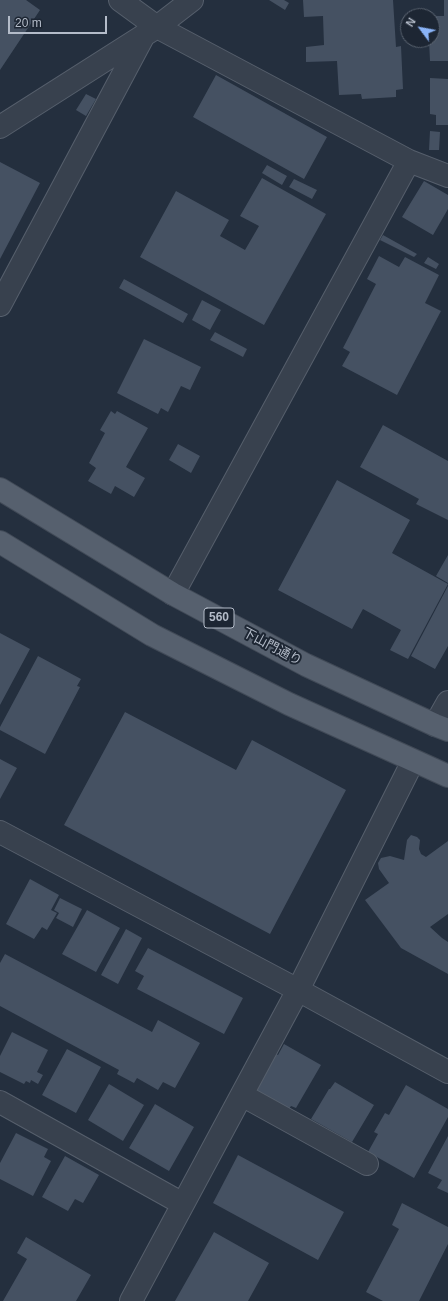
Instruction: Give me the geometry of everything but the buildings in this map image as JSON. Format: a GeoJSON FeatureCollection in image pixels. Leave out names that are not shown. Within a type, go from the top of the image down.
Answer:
{"type":"FeatureCollection","features":[{"type":"Feature","properties":{"kind":"main road","name":"下山門通り"},"geometry":{"type":"LineString","coordinates":[[0,489],[173,594],[306,665],[442,727]]}},
{"type":"Feature","properties":{"kind":"main road"},"geometry":{"type":"LineString","coordinates":[[0,542],[152,634],[289,704],[448,776]]}},
{"type":"Feature","properties":{"kind":"street"},"geometry":{"type":"LineString","coordinates":[[120,0],[151,31],[409,161],[448,176]]}},
{"type":"Feature","properties":{"kind":"street"},"geometry":{"type":"LineString","coordinates":[[0,127],[151,31],[192,0]]}},
{"type":"Feature","properties":{"kind":"street"},"geometry":{"type":"LineString","coordinates":[[0,305],[151,31]]}},
{"type":"Feature","properties":{"kind":"street"},"geometry":{"type":"LineString","coordinates":[[173,594],[409,161]]}},
{"type":"Feature","properties":{"kind":"street"},"geometry":{"type":"LineString","coordinates":[[442,727],[448,702]]}},
{"type":"Feature","properties":{"kind":"street"},"geometry":{"type":"LineString","coordinates":[[131,1301],[298,990],[413,761]]}},
{"type":"Feature","properties":{"kind":"street"},"geometry":{"type":"LineString","coordinates":[[0,832],[298,990],[448,1072]]}},
{"type":"Feature","properties":{"kind":"street"},"geometry":{"type":"LineString","coordinates":[[242,1095],[367,1164]]}},
{"type":"Feature","properties":{"kind":"street"},"geometry":{"type":"LineString","coordinates":[[0,1102],[183,1204]]}}]}
